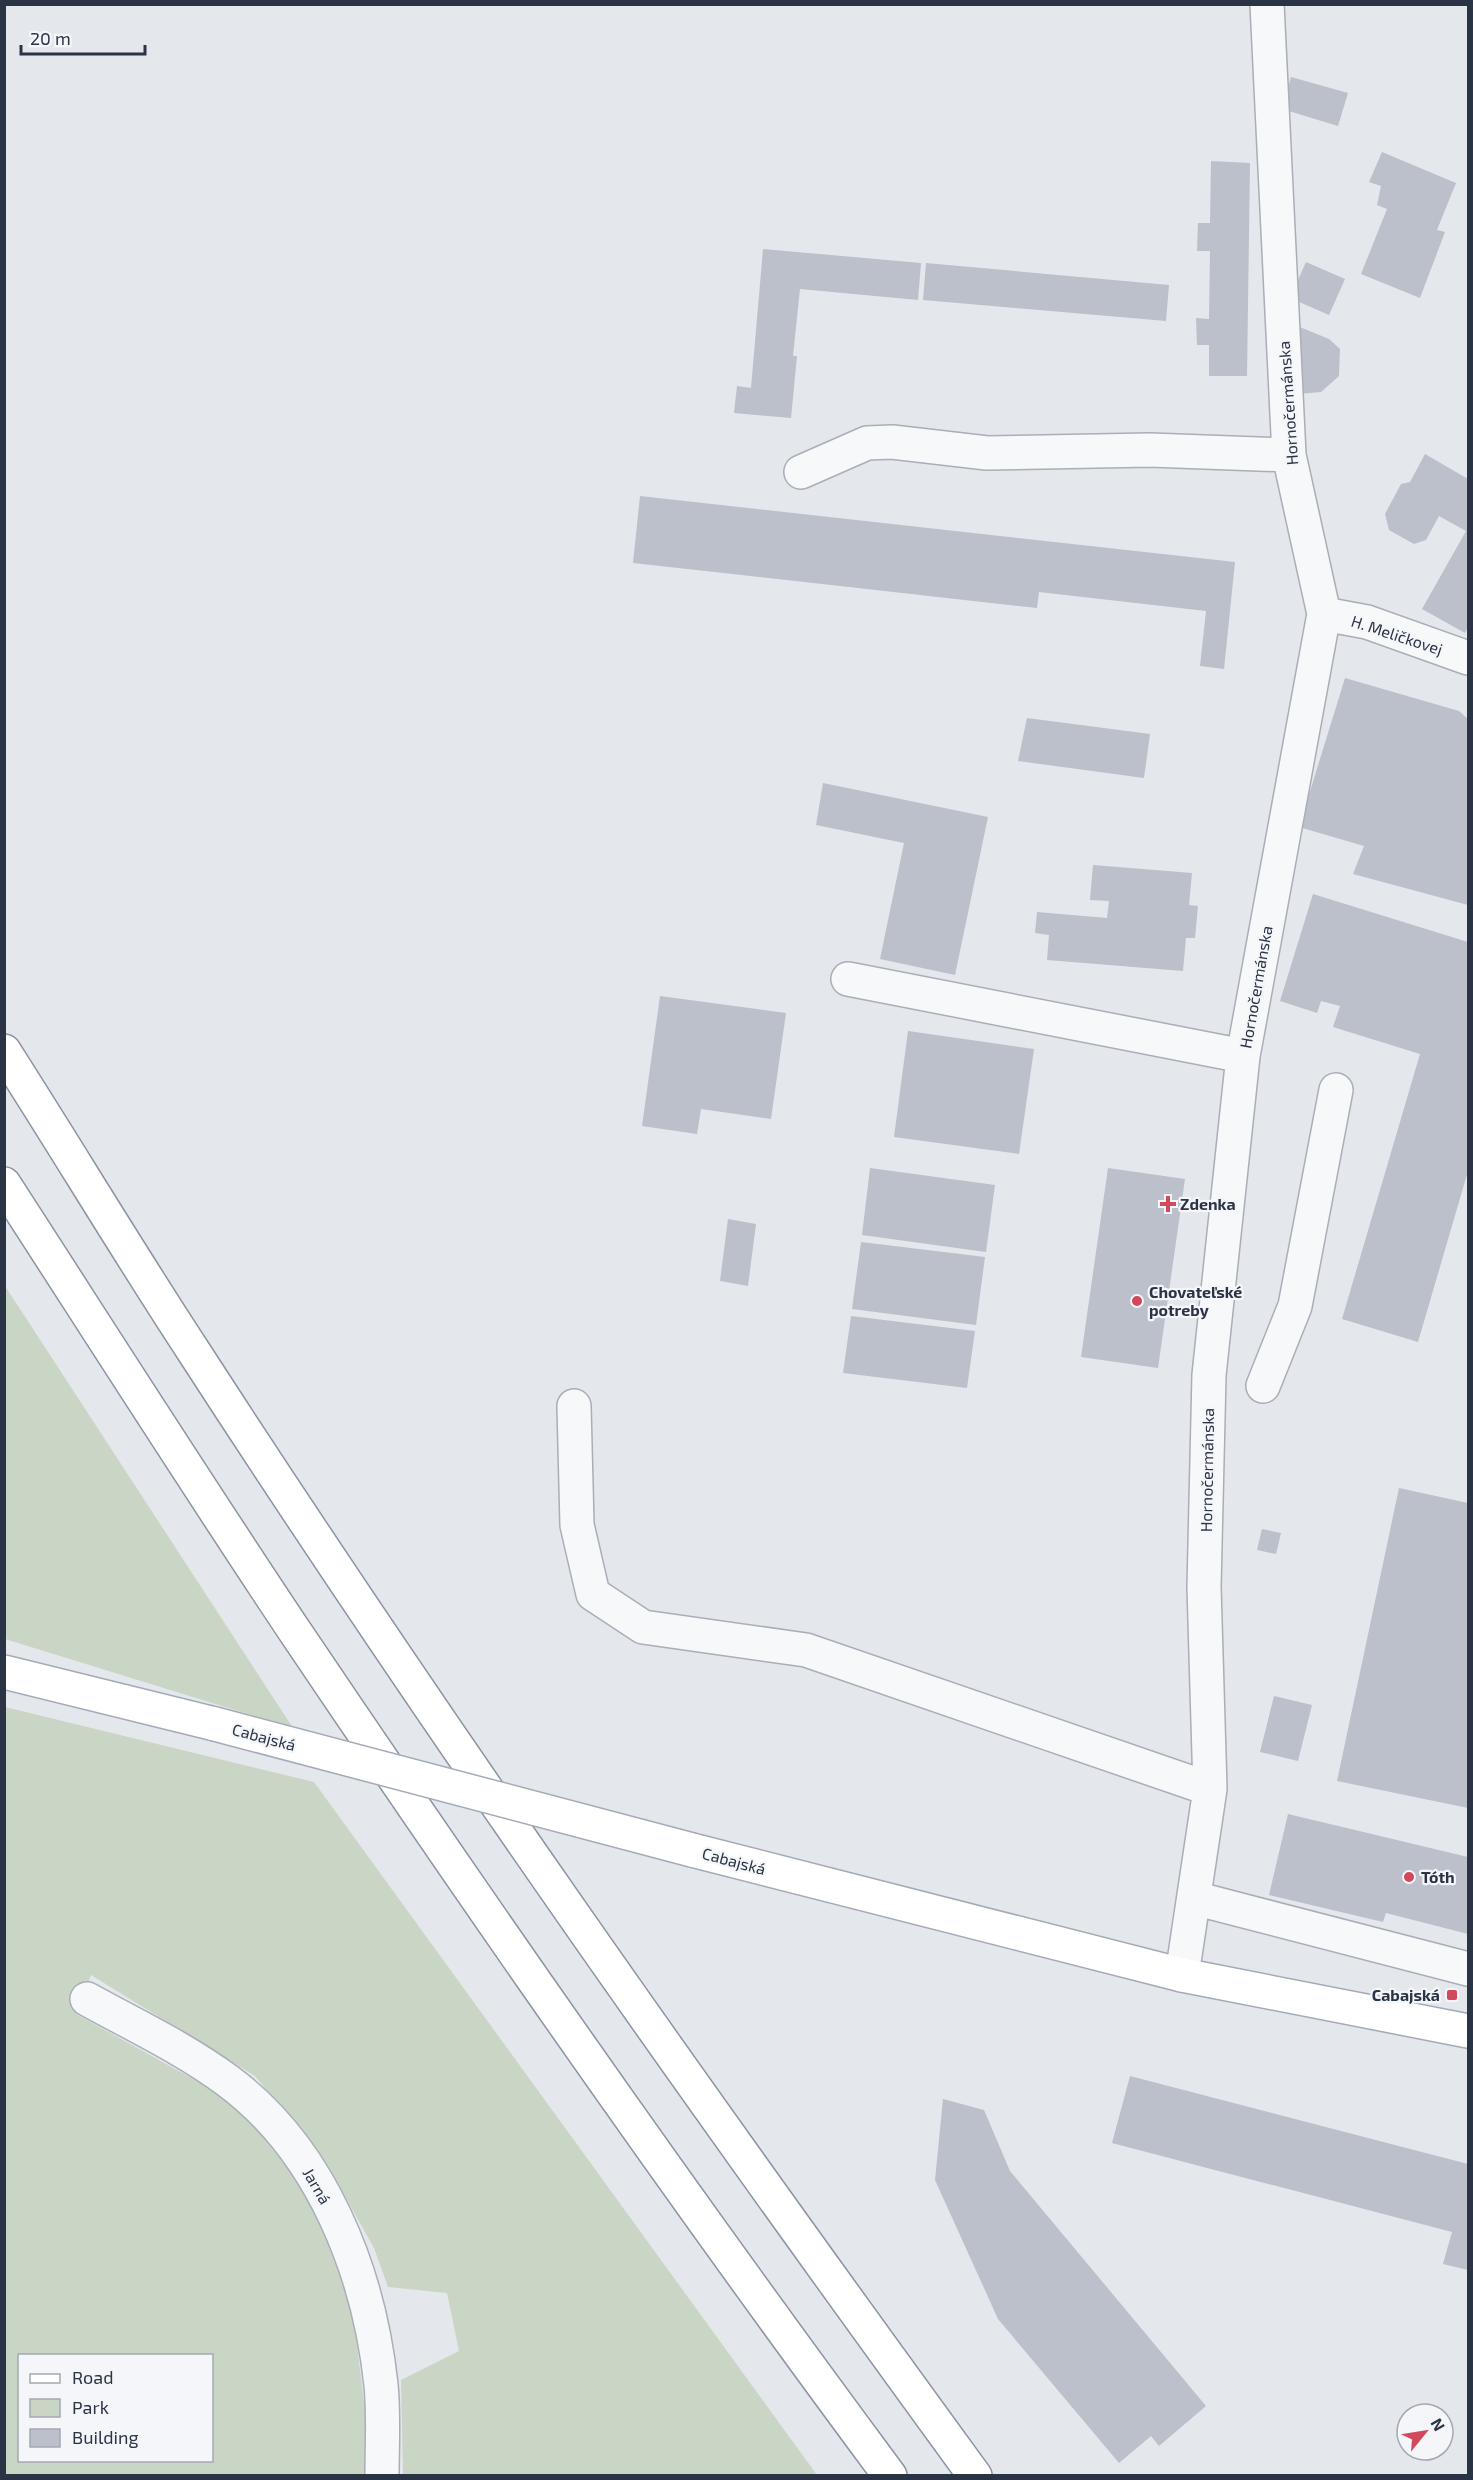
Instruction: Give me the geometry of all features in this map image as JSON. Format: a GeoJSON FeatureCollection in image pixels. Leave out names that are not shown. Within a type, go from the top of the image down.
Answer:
{"type":"FeatureCollection","features":[{"type":"Feature","properties":{"kind":"main road"},"geometry":{"type":"LineString","coordinates":[[4,1051],[193,1351],[360,1602],[558,1891],[795,2229],[975,2475]]}},
{"type":"Feature","properties":{"kind":"main road"},"geometry":{"type":"LineString","coordinates":[[4,1184],[296,1632],[522,1962],[741,2275],[890,2475]]}},
{"type":"Feature","properties":{"kind":"main road","name":"Cabajská"},"geometry":{"type":"LineString","coordinates":[[4,1672],[215,1724],[692,1850],[1182,1975],[1468,2031]]}},
{"type":"Feature","properties":{"kind":"street","name":"Hornočermánska"},"geometry":{"type":"LineString","coordinates":[[1182,1975],[1210,1789],[1204,1587],[1209,1375],[1244,1056],[1324,614],[1289,455],[1267,4]]}},
{"type":"Feature","properties":{"kind":"street"},"geometry":{"type":"LineString","coordinates":[[801,472],[867,443],[892,442],[987,453],[1150,450],[1289,455]]}},
{"type":"Feature","properties":{"kind":"street","name":"H. Meličkovej"},"geometry":{"type":"LineString","coordinates":[[1324,614],[1367,622],[1468,658]]}},
{"type":"Feature","properties":{"kind":"street"},"geometry":{"type":"LineString","coordinates":[[848,979],[1244,1056]]}},
{"type":"Feature","properties":{"kind":"street"},"geometry":{"type":"LineString","coordinates":[[1263,1386],[1295,1306],[1336,1090]]}},
{"type":"Feature","properties":{"kind":"street"},"geometry":{"type":"LineString","coordinates":[[574,1406],[577,1525],[593,1594],[643,1627],[806,1650],[1210,1789]]}},
{"type":"Feature","properties":{"kind":"street"},"geometry":{"type":"LineString","coordinates":[[1194,1898],[1468,1969]]}},
{"type":"Feature","properties":{"kind":"street","name":"Jarná"},"geometry":{"type":"LineString","coordinates":[[87,1999],[166,2043],[228,2082],[266,2115],[298,2152],[328,2202],[356,2264],[371,2327],[381,2386],[382,2475]]}},
{"type":"Feature","properties":{"kind":"green space"},"geometry":{"type":"Polygon","coordinates":[[[5,1286],[293,1728],[5,1639],[5,1286]]]}},
{"type":"Feature","properties":{"kind":"green space"},"geometry":{"type":"Polygon","coordinates":[[[5,1707],[314,1782],[817,2475],[403,2475],[401,2380],[459,2351],[447,2293],[388,2287],[374,2248],[328,2166],[255,2076],[91,1975],[76,2014],[233,2101],[315,2202],[353,2313],[369,2443],[368,2475],[5,2476],[5,1707]]]}},
{"type":"Feature","properties":{"kind":"building"},"geometry":{"type":"Polygon","coordinates":[[[1291,77],[1348,93],[1338,126],[1282,109],[1291,77]]]}},
{"type":"Feature","properties":{"kind":"building"},"geometry":{"type":"Polygon","coordinates":[[[1382,152],[1456,183],[1437,230],[1445,232],[1420,298],[1361,274],[1387,209],[1377,205],[1381,186],[1369,182],[1382,152]]]}},
{"type":"Feature","properties":{"kind":"building"},"geometry":{"type":"Polygon","coordinates":[[[1211,161],[1250,163],[1247,376],[1209,376],[1209,345],[1197,345],[1196,318],[1209,319],[1210,251],[1197,251],[1198,223],[1210,223],[1211,161]]]}},
{"type":"Feature","properties":{"kind":"building"},"geometry":{"type":"Polygon","coordinates":[[[763,249],[921,263],[918,300],[800,289],[793,356],[797,356],[791,418],[734,413],[737,386],[751,388],[763,249]]]}},
{"type":"Feature","properties":{"kind":"building"},"geometry":{"type":"Polygon","coordinates":[[[1306,262],[1345,279],[1329,315],[1290,298],[1306,262]]]}},
{"type":"Feature","properties":{"kind":"building"},"geometry":{"type":"Polygon","coordinates":[[[926,263],[1169,285],[1166,321],[923,300],[926,263]]]}},
{"type":"Feature","properties":{"kind":"building"},"geometry":{"type":"Polygon","coordinates":[[[1290,323],[1329,339],[1340,349],[1339,376],[1321,392],[1298,394],[1290,323]]]}},
{"type":"Feature","properties":{"kind":"building"},"geometry":{"type":"Polygon","coordinates":[[[1425,454],[1468,479],[1468,627],[1465,633],[1422,609],[1466,531],[1439,516],[1426,540],[1414,544],[1389,530],[1385,514],[1401,484],[1410,482],[1425,454]]]}},
{"type":"Feature","properties":{"kind":"building"},"geometry":{"type":"Polygon","coordinates":[[[640,496],[1235,562],[1224,669],[1200,666],[1206,611],[1039,592],[1037,608],[633,563],[640,496]]]}},
{"type":"Feature","properties":{"kind":"building"},"geometry":{"type":"Polygon","coordinates":[[[1345,678],[1459,711],[1468,719],[1468,905],[1353,874],[1364,846],[1299,827],[1345,678]]]}},
{"type":"Feature","properties":{"kind":"building"},"geometry":{"type":"Polygon","coordinates":[[[1027,718],[1150,734],[1144,778],[1018,761],[1027,718]]]}},
{"type":"Feature","properties":{"kind":"building"},"geometry":{"type":"Polygon","coordinates":[[[823,783],[988,817],[955,975],[880,959],[904,843],[816,825],[823,783]]]}},
{"type":"Feature","properties":{"kind":"building"},"geometry":{"type":"Polygon","coordinates":[[[1093,865],[1192,873],[1189,905],[1198,906],[1195,938],[1186,938],[1183,971],[1047,960],[1049,935],[1035,933],[1037,912],[1107,918],[1109,901],[1090,900],[1093,865]]]}},
{"type":"Feature","properties":{"kind":"building"},"geometry":{"type":"Polygon","coordinates":[[[1313,894],[1468,942],[1468,1171],[1418,1342],[1342,1319],[1420,1054],[1333,1027],[1340,1006],[1321,1001],[1317,1013],[1280,1001],[1313,894]]]}},
{"type":"Feature","properties":{"kind":"building"},"geometry":{"type":"Polygon","coordinates":[[[660,996],[786,1013],[771,1119],[701,1109],[697,1134],[642,1126],[660,996]]]}},
{"type":"Feature","properties":{"kind":"building"},"geometry":{"type":"Polygon","coordinates":[[[908,1031],[1034,1049],[1019,1154],[894,1137],[908,1031]]]}},
{"type":"Feature","properties":{"kind":"building"},"geometry":{"type":"Polygon","coordinates":[[[870,1168],[995,1185],[986,1252],[862,1235],[870,1168]]]}},
{"type":"Feature","properties":{"kind":"building"},"geometry":{"type":"Polygon","coordinates":[[[1108,1168],[1185,1179],[1158,1368],[1081,1357],[1108,1168]]]}},
{"type":"Feature","properties":{"kind":"building"},"geometry":{"type":"Polygon","coordinates":[[[728,1219],[756,1224],[748,1286],[720,1281],[728,1219]]]}},
{"type":"Feature","properties":{"kind":"building"},"geometry":{"type":"Polygon","coordinates":[[[861,1242],[985,1257],[976,1325],[852,1309],[861,1242]]]}},
{"type":"Feature","properties":{"kind":"building"},"geometry":{"type":"Polygon","coordinates":[[[851,1316],[975,1331],[967,1388],[843,1373],[851,1316]]]}},
{"type":"Feature","properties":{"kind":"building"},"geometry":{"type":"Polygon","coordinates":[[[1399,1488],[1468,1503],[1468,1808],[1337,1781],[1399,1488]]]}},
{"type":"Feature","properties":{"kind":"building"},"geometry":{"type":"Polygon","coordinates":[[[1262,1529],[1281,1533],[1276,1554],[1257,1550],[1262,1529]]]}},
{"type":"Feature","properties":{"kind":"building"},"geometry":{"type":"Polygon","coordinates":[[[1274,1696],[1312,1705],[1298,1761],[1260,1752],[1274,1696]]]}},
{"type":"Feature","properties":{"kind":"building"},"geometry":{"type":"Polygon","coordinates":[[[1288,1814],[1468,1857],[1468,1934],[1386,1913],[1383,1922],[1269,1895],[1288,1814]]]}},
{"type":"Feature","properties":{"kind":"building"},"geometry":{"type":"Polygon","coordinates":[[[1130,2076],[1468,2164],[1468,2270],[1443,2264],[1452,2232],[1112,2143],[1130,2076]]]}},
{"type":"Feature","properties":{"kind":"building"},"geometry":{"type":"Polygon","coordinates":[[[943,2099],[984,2110],[1010,2171],[1206,2406],[1159,2446],[1151,2436],[1119,2463],[998,2319],[935,2180],[943,2099]]]}},
{"type":"Feature","properties":{"kind":"place","name":"Zdenka"},"geometry":{"type":"Point","coordinates":[1168,1204]}},
{"type":"Feature","properties":{"kind":"place","name":"Chovateľské potreby"},"geometry":{"type":"Point","coordinates":[1137,1301]}},
{"type":"Feature","properties":{"kind":"place","name":"Tóth"},"geometry":{"type":"Point","coordinates":[1409,1877]}},
{"type":"Feature","properties":{"kind":"place","name":"Cabajská"},"geometry":{"type":"Point","coordinates":[1452,1995]}}]}
